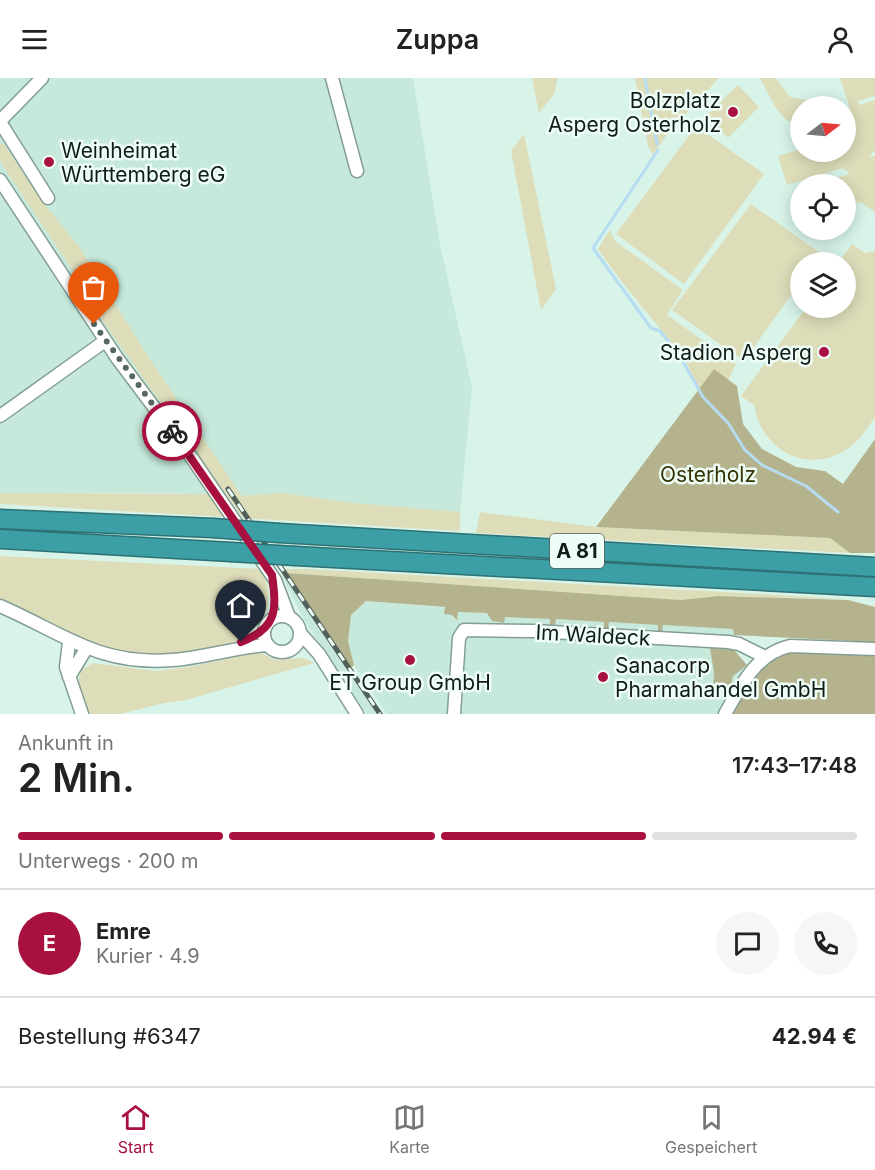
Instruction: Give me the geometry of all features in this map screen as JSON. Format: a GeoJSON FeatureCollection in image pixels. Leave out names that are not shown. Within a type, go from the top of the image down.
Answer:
{"type":"FeatureCollection","features":[{"type":"Feature","properties":{"kind":"highway","name":"A 81"},"geometry":{"type":"LineString","coordinates":[[0,519],[213,528],[875,567]]}},
{"type":"Feature","properties":{"kind":"highway","name":"A 81"},"geometry":{"type":"LineString","coordinates":[[0,539],[875,587]]}},
{"type":"Feature","properties":{"kind":"street"},"geometry":{"type":"LineString","coordinates":[[42,78],[0,121],[48,198]]}},
{"type":"Feature","properties":{"kind":"street"},"geometry":{"type":"LineString","coordinates":[[332,78],[357,171]]}},
{"type":"Feature","properties":{"kind":"street"},"geometry":{"type":"LineString","coordinates":[[0,180],[105,341],[192,458],[272,575],[280,589],[289,617],[299,626],[301,634],[314,647],[357,714]]}},
{"type":"Feature","properties":{"kind":"street"},"geometry":{"type":"LineString","coordinates":[[0,416],[105,341]]}},
{"type":"Feature","properties":{"kind":"street"},"geometry":{"type":"LineString","coordinates":[[225,651],[264,632],[273,618],[276,598],[272,575]]}},
{"type":"Feature","properties":{"kind":"street"},"geometry":{"type":"LineString","coordinates":[[0,606],[69,642],[124,659],[157,661],[185,659],[268,645],[284,652],[294,648],[301,634]]}},
{"type":"Feature","properties":{"kind":"street"},"geometry":{"type":"LineString","coordinates":[[273,618],[289,617]]}},
{"type":"Feature","properties":{"kind":"street","name":"Im Waldeck"},"geometry":{"type":"LineString","coordinates":[[454,714],[459,638],[464,630],[534,631],[728,642],[740,644],[765,657]]}},
{"type":"Feature","properties":{"kind":"street"},"geometry":{"type":"LineString","coordinates":[[264,632],[268,645]]}},
{"type":"Feature","properties":{"kind":"street"},"geometry":{"type":"LineString","coordinates":[[69,642],[66,659],[69,677],[82,714]]}},
{"type":"Feature","properties":{"kind":"street"},"geometry":{"type":"LineString","coordinates":[[725,714],[745,678],[765,657],[789,646],[875,649]]}},
{"type":"Feature","properties":{"kind":"street"},"geometry":{"type":"LineString","coordinates":[[294,648],[321,660]]}},
{"type":"Feature","properties":{"kind":"street"},"geometry":{"type":"LineString","coordinates":[[69,677],[86,649]]}},
{"type":"Feature","properties":{"kind":"shaded area"},"geometry":{"type":"Polygon","coordinates":[[[0,78],[413,78],[440,244],[472,387],[460,512],[354,503],[282,493],[242,496],[170,493],[0,493],[0,78]]]}},
{"type":"Feature","properties":{"kind":"shaded area"},"geometry":{"type":"Polygon","coordinates":[[[532,78],[558,78],[554,94],[539,113],[532,78]]]}},
{"type":"Feature","properties":{"kind":"shaded area"},"geometry":{"type":"Polygon","coordinates":[[[635,78],[719,78],[669,132],[653,154],[648,146],[635,78]]]}},
{"type":"Feature","properties":{"kind":"shaded area"},"geometry":{"type":"Polygon","coordinates":[[[760,78],[776,78],[790,97],[790,122],[776,108],[760,78]]]}},
{"type":"Feature","properties":{"kind":"shaded area"},"geometry":{"type":"Polygon","coordinates":[[[840,78],[875,78],[875,96],[858,101],[859,105],[875,100],[875,150],[869,157],[875,156],[875,212],[860,202],[856,203],[856,174],[850,174],[843,168],[823,174],[790,174],[790,184],[787,185],[778,156],[790,152],[790,162],[856,162],[856,96],[846,96],[840,78]]]}},
{"type":"Feature","properties":{"kind":"shaded area","name":"Bolzplatz Asperg Osterholz"},"geometry":{"type":"Polygon","coordinates":[[[738,85],[759,107],[728,138],[706,116],[738,85]]]}},
{"type":"Feature","properties":{"kind":"shaded area"},"geometry":{"type":"Polygon","coordinates":[[[696,126],[764,174],[684,284],[616,234],[696,126]]]}},
{"type":"Feature","properties":{"kind":"shaded area"},"geometry":{"type":"Polygon","coordinates":[[[524,134],[556,289],[541,310],[511,151],[524,134]]]}},
{"type":"Feature","properties":{"kind":"shaded area"},"geometry":{"type":"Polygon","coordinates":[[[3,143],[38,196],[80,248],[151,361],[242,496],[282,493],[354,503],[460,512],[460,531],[243,518],[100,317],[96,305],[9,175],[0,160],[0,145],[3,143]]]}},
{"type":"Feature","properties":{"kind":"shaded area"},"geometry":{"type":"Polygon","coordinates":[[[751,204],[790,232],[790,240],[802,240],[819,252],[790,252],[790,296],[744,361],[672,310],[751,204]]]}},
{"type":"Feature","properties":{"kind":"shaded area"},"geometry":{"type":"Polygon","coordinates":[[[610,230],[615,241],[683,290],[667,315],[736,364],[717,403],[704,394],[682,356],[598,249],[610,230]]]}},
{"type":"Feature","properties":{"kind":"shaded area","name":"Stadion Asperg"},"geometry":{"type":"Polygon","coordinates":[[[852,244],[865,253],[875,251],[875,417],[858,440],[844,451],[829,458],[814,460],[800,458],[786,453],[775,444],[765,433],[758,420],[754,405],[741,396],[799,318],[856,318],[856,252],[846,252],[852,244]]]}},
{"type":"Feature","properties":{"kind":"shaded area"},"geometry":{"type":"Polygon","coordinates":[[[0,493],[208,494],[226,517],[0,504],[0,493]]]}},
{"type":"Feature","properties":{"kind":"shaded area"},"geometry":{"type":"Polygon","coordinates":[[[480,512],[596,527],[830,538],[850,553],[476,533],[480,512]]]}},
{"type":"Feature","properties":{"kind":"shaded area"},"geometry":{"type":"Polygon","coordinates":[[[0,556],[260,569],[268,589],[269,601],[265,614],[251,631],[246,633],[247,637],[188,653],[127,654],[88,643],[0,600],[0,556]]]}},
{"type":"Feature","properties":{"kind":"shaded area"},"geometry":{"type":"Polygon","coordinates":[[[283,569],[848,599],[719,596],[681,600],[286,573],[283,569]]]}},
{"type":"Feature","properties":{"kind":"shaded area"},"geometry":{"type":"Polygon","coordinates":[[[286,573],[383,714],[367,714],[304,620],[282,576],[286,573]]]}},
{"type":"Feature","properties":{"kind":"shaded area"},"geometry":{"type":"Polygon","coordinates":[[[366,601],[445,608],[457,619],[457,612],[487,613],[504,623],[504,617],[550,619],[550,625],[555,625],[555,619],[605,622],[608,628],[608,622],[659,625],[658,631],[662,631],[662,625],[734,629],[737,652],[742,661],[745,678],[725,714],[387,714],[354,665],[348,641],[351,614],[366,601]]]}},
{"type":"Feature","properties":{"kind":"shaded area"},"geometry":{"type":"Polygon","coordinates":[[[259,652],[276,660],[303,658],[314,663],[186,700],[120,714],[92,714],[86,711],[78,683],[82,667],[85,668],[93,663],[156,671],[194,666],[259,652]]]}},
{"type":"Feature","properties":{"kind":"green space","name":"Osterholz"},"geometry":{"type":"Polygon","coordinates":[[[714,369],[737,386],[743,424],[762,449],[796,467],[825,471],[843,484],[875,439],[875,553],[850,553],[830,538],[596,527],[714,369]]]}},
{"type":"Feature","properties":{"kind":"green space"},"geometry":{"type":"Polygon","coordinates":[[[286,573],[681,600],[719,596],[848,600],[875,607],[875,642],[734,635],[733,629],[663,625],[662,632],[658,631],[658,625],[609,622],[608,629],[604,628],[604,622],[556,619],[555,625],[550,625],[550,619],[505,617],[504,623],[492,621],[487,613],[458,612],[457,620],[452,615],[444,614],[445,607],[366,601],[351,615],[348,641],[354,665],[351,668],[286,573]]]}},
{"type":"Feature","properties":{"kind":"green space"},"geometry":{"type":"Polygon","coordinates":[[[710,648],[734,650],[747,665],[733,676],[729,693],[713,692],[714,672],[710,648]]]}},
{"type":"Feature","properties":{"kind":"green space"},"geometry":{"type":"Polygon","coordinates":[[[795,652],[875,654],[875,714],[732,714],[763,666],[772,659],[795,652]]]}},
{"type":"Feature","properties":{"kind":"waterway"},"geometry":{"type":"LineString","coordinates":[[645,78],[657,144]]}},
{"type":"Feature","properties":{"kind":"waterway"},"geometry":{"type":"LineString","coordinates":[[658,150],[593,248],[651,328],[660,331],[681,358],[703,397],[728,423],[745,450],[762,465],[806,486],[838,512]]}},
{"type":"Feature","properties":{"kind":"railway"},"geometry":{"type":"LineString","coordinates":[[228,489],[380,714]]}},
{"type":"Feature","properties":{"kind":"way so far"},"geometry":{"type":"LineString","coordinates":[[94,324],[172,431]]}},
{"type":"Feature","properties":{"kind":"place","name":"Bolzplatz Asperg Osterholz"},"geometry":{"type":"Point","coordinates":[733,112]}},
{"type":"Feature","properties":{"kind":"place","name":"Weinheimat Württemberg eG"},"geometry":{"type":"Point","coordinates":[49,162]}},
{"type":"Feature","properties":{"kind":"place","name":"Stadion Asperg"},"geometry":{"type":"Point","coordinates":[824,352]}},
{"type":"Feature","properties":{"kind":"place","name":"ET Group GmbH"},"geometry":{"type":"Point","coordinates":[410,660]}},
{"type":"Feature","properties":{"kind":"place","name":"Sanacorp Pharmahandel GmbH"},"geometry":{"type":"Point","coordinates":[603,677]}},
{"type":"Feature","properties":{"kind":"route"},"geometry":{"type":"LineString","coordinates":[[172,431],[272,575],[276,598],[273,618],[267,624],[264,632],[241,642]]}}]}
